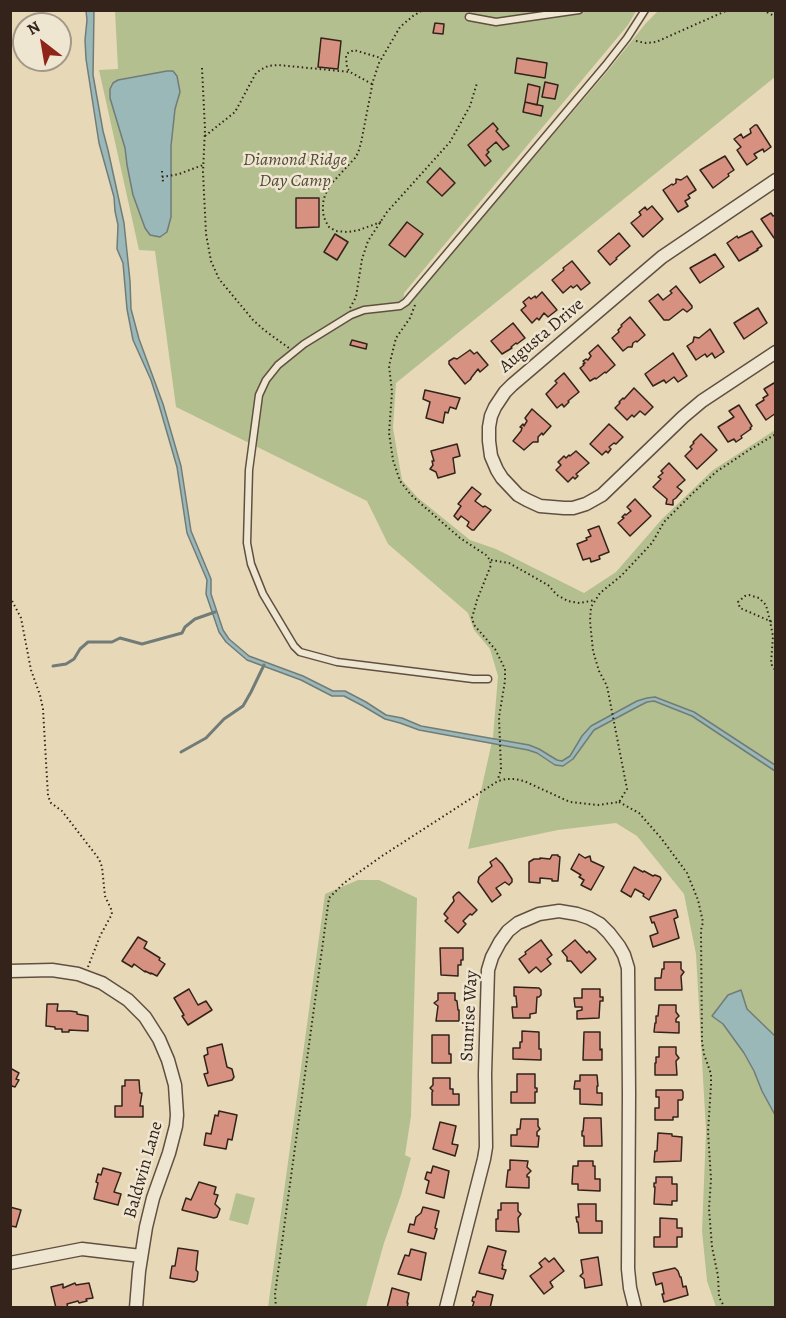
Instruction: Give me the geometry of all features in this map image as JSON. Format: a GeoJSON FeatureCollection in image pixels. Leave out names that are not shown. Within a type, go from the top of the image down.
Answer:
{"type":"FeatureCollection","features":[{"type":"Feature","properties":{"kind":"street","name":"Augusta Drive"},"geometry":{"type":"LineString","coordinates":[[776,180],[662,257],[512,385],[491,416],[489,426],[491,456],[506,483],[527,500],[550,508],[586,504],[602,495],[683,417],[776,352]]}},
{"type":"Feature","properties":{"kind":"street","name":"Sunrise Way"},"geometry":{"type":"LineString","coordinates":[[446,1308],[486,1147],[485,1074],[488,970],[492,957],[508,931],[518,923],[539,914],[560,911],[577,914],[600,924],[619,946],[628,968],[628,1269],[635,1308]]}},
{"type":"Feature","properties":{"kind":"street","name":"Baldwin Lane"},"geometry":{"type":"LineString","coordinates":[[10,971],[52,969],[78,974],[115,990],[128,999],[145,1017],[168,1060],[175,1085],[176,1126],[153,1198],[141,1256],[136,1308]]}},
{"type":"Feature","properties":{"kind":"street"},"geometry":{"type":"LineString","coordinates":[[10,1263],[82,1249],[141,1256]]}},
{"type":"Feature","properties":{"kind":"lane"},"geometry":{"type":"LineString","coordinates":[[469,17],[496,22],[579,10]]}},
{"type":"Feature","properties":{"kind":"lane"},"geometry":{"type":"LineString","coordinates":[[488,679],[337,662],[300,651],[294,646],[263,594],[251,564],[247,543],[249,470],[259,395],[266,380],[278,365],[294,351],[346,317],[364,310],[400,306],[415,293],[627,38],[645,10]]}},
{"type":"Feature","properties":{"kind":"path"},"geometry":{"type":"LineString","coordinates":[[381,222],[359,230],[336,231],[329,227],[323,213],[326,195],[332,184],[358,153],[362,143],[372,84],[381,59],[400,27],[423,10]]}},
{"type":"Feature","properties":{"kind":"path"},"geometry":{"type":"LineString","coordinates":[[450,10],[456,10]]}},
{"type":"Feature","properties":{"kind":"path"},"geometry":{"type":"LineString","coordinates":[[627,38],[646,43],[656,42],[728,10]]}},
{"type":"Feature","properties":{"kind":"path"},"geometry":{"type":"LineString","coordinates":[[763,10],[776,16]]}},
{"type":"Feature","properties":{"kind":"path"},"geometry":{"type":"LineString","coordinates":[[350,72],[345,62],[346,56],[351,51],[381,59]]}},
{"type":"Feature","properties":{"kind":"path"},"geometry":{"type":"LineString","coordinates":[[205,136],[235,112],[256,73],[268,66],[350,72],[372,84]]}},
{"type":"Feature","properties":{"kind":"path"},"geometry":{"type":"LineString","coordinates":[[202,68],[206,234],[211,261],[219,279],[253,320],[294,351]]}},
{"type":"Feature","properties":{"kind":"path"},"geometry":{"type":"LineString","coordinates":[[346,317],[356,297],[362,259],[368,241],[391,208],[450,142],[470,106],[477,83]]}},
{"type":"Feature","properties":{"kind":"path"},"geometry":{"type":"LineString","coordinates":[[162,177],[203,165]]}},
{"type":"Feature","properties":{"kind":"path"},"geometry":{"type":"LineString","coordinates":[[162,171],[163,182]]}},
{"type":"Feature","properties":{"kind":"path"},"geometry":{"type":"LineString","coordinates":[[415,293],[413,311],[396,338],[389,366],[392,392],[389,433],[397,474],[403,487],[460,538],[490,560],[491,565],[471,618],[474,625],[495,649],[505,669],[498,729],[501,756],[498,781]]}},
{"type":"Feature","properties":{"kind":"path"},"geometry":{"type":"LineString","coordinates":[[619,801],[627,789],[607,686],[599,671],[593,651],[591,608],[600,593],[621,576],[652,543],[664,522],[694,492],[716,472],[776,434]]}},
{"type":"Feature","properties":{"kind":"path"},"geometry":{"type":"LineString","coordinates":[[490,560],[509,563],[548,585],[557,595],[568,601],[580,603],[595,600]]}},
{"type":"Feature","properties":{"kind":"path"},"geometry":{"type":"LineString","coordinates":[[776,623],[770,621],[740,608],[738,602],[745,596],[754,596],[766,605],[770,621],[773,636],[771,663],[772,668],[776,670]]}},
{"type":"Feature","properties":{"kind":"path"},"geometry":{"type":"LineString","coordinates":[[10,597],[21,618],[31,670],[43,709],[48,796],[51,803],[62,811],[99,859],[105,896],[112,914],[100,936],[84,976]]}},
{"type":"Feature","properties":{"kind":"path"},"geometry":{"type":"LineString","coordinates":[[276,1308],[275,1294],[329,898],[344,883],[382,856],[498,781],[506,779],[524,781],[570,802],[598,805],[619,801],[639,813],[687,873],[704,922],[701,930],[702,1042],[711,1074],[708,1132],[711,1179],[709,1209],[719,1297],[725,1308]]}},
{"type":"Feature","properties":{"kind":"green space","name":"Diamond Ridge Day Camp"},"geometry":{"type":"Polygon","coordinates":[[[115,11],[636,11],[628,25],[404,293],[403,310],[658,11],[775,11],[775,77],[396,383],[393,428],[402,480],[417,497],[470,540],[496,549],[584,593],[616,572],[662,519],[713,470],[775,430],[775,1307],[716,1307],[707,1281],[702,1231],[706,1131],[696,954],[684,894],[637,836],[616,823],[558,830],[468,849],[493,737],[498,676],[490,649],[474,630],[468,613],[388,544],[367,501],[176,407],[155,251],[139,250],[99,70],[118,69],[115,11]]]}},
{"type":"Feature","properties":{"kind":"green space"},"geometry":{"type":"Polygon","coordinates":[[[358,880],[379,880],[417,898],[411,1116],[405,1155],[411,1158],[366,1307],[268,1307],[325,894],[358,880]]]}},
{"type":"Feature","properties":{"kind":"green space"},"geometry":{"type":"Polygon","coordinates":[[[236,1193],[255,1198],[248,1225],[229,1220],[236,1193]]]}},
{"type":"Feature","properties":{"kind":"water"},"geometry":{"type":"Polygon","coordinates":[[[86,11],[94,11],[93,75],[124,223],[131,309],[181,466],[191,531],[211,579],[211,594],[223,630],[229,639],[249,656],[303,676],[333,691],[345,691],[386,715],[402,718],[421,726],[529,745],[562,761],[570,756],[591,726],[637,701],[655,697],[694,712],[775,765],[775,771],[692,716],[654,701],[647,702],[594,730],[573,759],[563,766],[555,765],[528,750],[419,730],[385,719],[344,696],[332,696],[301,680],[247,660],[226,642],[219,632],[206,594],[207,580],[187,533],[177,467],[159,405],[151,380],[133,340],[127,309],[123,263],[117,249],[118,225],[114,197],[99,143],[86,59],[86,11]]]}},
{"type":"Feature","properties":{"kind":"water"},"geometry":{"type":"Polygon","coordinates":[[[173,71],[177,76],[180,92],[175,109],[171,146],[171,217],[167,232],[160,237],[150,235],[145,228],[133,195],[125,148],[110,98],[110,89],[118,80],[173,71]]]}},
{"type":"Feature","properties":{"kind":"water"},"geometry":{"type":"Polygon","coordinates":[[[741,990],[747,1009],[775,1036],[775,1115],[744,1053],[723,1024],[712,1016],[728,995],[741,990]]]}},
{"type":"Feature","properties":{"kind":"building"},"geometry":{"type":"Polygon","coordinates":[[[435,23],[444,24],[443,34],[433,33],[435,23]]]}},
{"type":"Feature","properties":{"kind":"building"},"geometry":{"type":"Polygon","coordinates":[[[321,38],[341,41],[338,69],[318,67],[321,38]]]}},
{"type":"Feature","properties":{"kind":"building"},"geometry":{"type":"Polygon","coordinates":[[[517,58],[547,63],[545,78],[515,73],[517,58]]]}},
{"type":"Feature","properties":{"kind":"building"},"geometry":{"type":"Polygon","coordinates":[[[545,82],[558,85],[555,99],[542,97],[545,82]]]}},
{"type":"Feature","properties":{"kind":"building"},"geometry":{"type":"Polygon","coordinates":[[[528,84],[540,87],[537,105],[525,102],[528,84]]]}},
{"type":"Feature","properties":{"kind":"building"},"geometry":{"type":"Polygon","coordinates":[[[525,102],[543,106],[541,116],[523,112],[525,102]]]}},
{"type":"Feature","properties":{"kind":"building"},"geometry":{"type":"Polygon","coordinates":[[[493,123],[498,129],[496,131],[509,146],[503,150],[496,142],[487,150],[489,152],[486,155],[491,161],[485,166],[468,145],[493,123]]]}},
{"type":"Feature","properties":{"kind":"building"},"geometry":{"type":"Polygon","coordinates":[[[755,125],[771,147],[764,152],[763,149],[754,154],[757,158],[747,165],[737,150],[741,147],[734,139],[741,134],[743,138],[751,133],[750,129],[755,125]]]}},
{"type":"Feature","properties":{"kind":"building"},"geometry":{"type":"Polygon","coordinates":[[[725,156],[734,170],[713,188],[700,170],[725,156]]]}},
{"type":"Feature","properties":{"kind":"building"},"geometry":{"type":"Polygon","coordinates":[[[440,168],[455,183],[442,196],[427,182],[440,168]]]}},
{"type":"Feature","properties":{"kind":"building"},"geometry":{"type":"Polygon","coordinates":[[[687,176],[696,190],[688,195],[690,198],[685,201],[688,206],[678,212],[663,190],[676,183],[676,179],[681,180],[687,176]]]}},
{"type":"Feature","properties":{"kind":"building"},"geometry":{"type":"Polygon","coordinates":[[[296,198],[319,198],[319,227],[296,228],[296,198]]]}},
{"type":"Feature","properties":{"kind":"building"},"geometry":{"type":"Polygon","coordinates":[[[652,206],[663,219],[643,237],[631,223],[641,215],[639,212],[645,207],[647,210],[652,206]]]}},
{"type":"Feature","properties":{"kind":"building"},"geometry":{"type":"Polygon","coordinates":[[[771,213],[773,216],[776,215],[776,237],[774,238],[761,219],[771,213]]]}},
{"type":"Feature","properties":{"kind":"building"},"geometry":{"type":"Polygon","coordinates":[[[407,222],[423,234],[405,257],[389,245],[407,222]]]}},
{"type":"Feature","properties":{"kind":"building"},"geometry":{"type":"Polygon","coordinates":[[[752,231],[762,246],[739,261],[727,243],[737,236],[738,238],[752,231]]]}},
{"type":"Feature","properties":{"kind":"building"},"geometry":{"type":"Polygon","coordinates":[[[619,233],[630,246],[610,265],[598,251],[619,233]]]}},
{"type":"Feature","properties":{"kind":"building"},"geometry":{"type":"Polygon","coordinates":[[[335,234],[348,242],[337,260],[324,252],[335,234]]]}},
{"type":"Feature","properties":{"kind":"building"},"geometry":{"type":"Polygon","coordinates":[[[715,254],[724,267],[700,283],[690,268],[715,254]]]}},
{"type":"Feature","properties":{"kind":"building"},"geometry":{"type":"Polygon","coordinates":[[[572,261],[590,283],[581,290],[577,285],[573,288],[571,286],[563,293],[552,280],[572,261]]]}},
{"type":"Feature","properties":{"kind":"building"},"geometry":{"type":"Polygon","coordinates":[[[676,286],[692,308],[687,312],[683,309],[669,320],[664,320],[649,301],[658,294],[663,300],[672,293],[670,291],[676,286]]]}},
{"type":"Feature","properties":{"kind":"building"},"geometry":{"type":"Polygon","coordinates":[[[542,292],[557,310],[548,317],[544,313],[539,320],[537,318],[532,323],[521,310],[526,306],[523,302],[529,297],[531,299],[535,296],[536,298],[542,292]]]}},
{"type":"Feature","properties":{"kind":"building"},"geometry":{"type":"Polygon","coordinates":[[[758,308],[767,323],[744,339],[734,323],[758,308]]]}},
{"type":"Feature","properties":{"kind":"building"},"geometry":{"type":"Polygon","coordinates":[[[630,317],[645,335],[633,343],[632,347],[623,351],[612,338],[630,317]]]}},
{"type":"Feature","properties":{"kind":"building"},"geometry":{"type":"Polygon","coordinates":[[[513,323],[525,338],[502,354],[491,341],[513,323]]]}},
{"type":"Feature","properties":{"kind":"building"},"geometry":{"type":"Polygon","coordinates":[[[710,329],[724,352],[715,358],[712,353],[707,357],[705,354],[696,360],[687,346],[693,342],[694,337],[699,338],[710,329]]]}},
{"type":"Feature","properties":{"kind":"building"},"geometry":{"type":"Polygon","coordinates":[[[352,340],[367,344],[366,349],[350,345],[352,340]]]}},
{"type":"Feature","properties":{"kind":"building"},"geometry":{"type":"Polygon","coordinates":[[[598,345],[615,365],[606,373],[590,381],[580,368],[585,363],[583,361],[588,360],[591,356],[589,353],[598,345]]]}},
{"type":"Feature","properties":{"kind":"building"},"geometry":{"type":"Polygon","coordinates":[[[470,350],[474,354],[477,352],[488,365],[480,372],[478,369],[465,384],[449,361],[457,359],[470,350]]]}},
{"type":"Feature","properties":{"kind":"building"},"geometry":{"type":"Polygon","coordinates":[[[673,353],[687,376],[678,382],[674,377],[666,383],[664,380],[653,386],[645,374],[673,353]]]}},
{"type":"Feature","properties":{"kind":"building"},"geometry":{"type":"Polygon","coordinates":[[[564,373],[579,392],[564,407],[562,404],[557,408],[546,394],[564,373]]]}},
{"type":"Feature","properties":{"kind":"building"},"geometry":{"type":"Polygon","coordinates":[[[774,383],[776,385],[776,413],[766,420],[756,405],[768,395],[764,389],[774,383]]]}},
{"type":"Feature","properties":{"kind":"building"},"geometry":{"type":"Polygon","coordinates":[[[634,388],[653,407],[645,415],[640,411],[627,420],[615,408],[634,388]]]}},
{"type":"Feature","properties":{"kind":"building"},"geometry":{"type":"Polygon","coordinates":[[[425,390],[460,398],[456,409],[450,407],[448,413],[445,412],[443,423],[426,418],[430,402],[423,399],[425,390]]]}},
{"type":"Feature","properties":{"kind":"building"},"geometry":{"type":"Polygon","coordinates":[[[739,405],[752,426],[736,442],[734,439],[728,442],[718,427],[734,417],[729,411],[739,405]]]}},
{"type":"Feature","properties":{"kind":"building"},"geometry":{"type":"Polygon","coordinates":[[[532,409],[551,426],[538,437],[538,442],[533,442],[524,450],[513,441],[521,431],[520,427],[523,424],[524,426],[527,421],[525,418],[532,409]]]}},
{"type":"Feature","properties":{"kind":"building"},"geometry":{"type":"Polygon","coordinates":[[[609,424],[623,437],[609,447],[611,449],[608,453],[606,451],[602,455],[590,444],[609,424]]]}},
{"type":"Feature","properties":{"kind":"building"},"geometry":{"type":"Polygon","coordinates":[[[701,434],[717,450],[697,469],[685,456],[701,434]]]}},
{"type":"Feature","properties":{"kind":"building"},"geometry":{"type":"Polygon","coordinates":[[[457,444],[460,456],[453,458],[455,473],[438,478],[436,472],[430,469],[434,461],[431,451],[457,444]]]}},
{"type":"Feature","properties":{"kind":"building"},"geometry":{"type":"Polygon","coordinates":[[[576,451],[589,463],[576,474],[578,476],[575,479],[573,477],[568,482],[556,470],[561,465],[558,462],[564,456],[566,458],[576,451]]]}},
{"type":"Feature","properties":{"kind":"building"},"geometry":{"type":"Polygon","coordinates":[[[669,463],[685,480],[677,487],[682,491],[673,500],[673,505],[666,504],[667,499],[653,487],[661,479],[658,477],[663,473],[661,471],[669,463]]]}},
{"type":"Feature","properties":{"kind":"building"},"geometry":{"type":"Polygon","coordinates":[[[472,487],[481,494],[475,501],[491,510],[474,530],[467,526],[469,522],[461,516],[458,520],[454,516],[461,506],[458,504],[472,487]]]}},
{"type":"Feature","properties":{"kind":"building"},"geometry":{"type":"Polygon","coordinates":[[[635,499],[651,516],[630,536],[618,523],[625,514],[631,511],[627,507],[635,499]]]}},
{"type":"Feature","properties":{"kind":"building"},"geometry":{"type":"Polygon","coordinates":[[[599,526],[609,552],[591,562],[590,558],[583,560],[577,544],[591,536],[588,530],[599,526]]]}},
{"type":"Feature","properties":{"kind":"building"},"geometry":{"type":"Polygon","coordinates":[[[579,854],[585,858],[590,856],[591,861],[604,867],[591,890],[581,885],[584,880],[579,877],[581,875],[571,869],[579,854]]]}},
{"type":"Feature","properties":{"kind":"building"},"geometry":{"type":"Polygon","coordinates":[[[552,855],[560,857],[558,881],[540,878],[540,883],[529,882],[529,862],[540,858],[550,859],[552,855]]]}},
{"type":"Feature","properties":{"kind":"building"},"geometry":{"type":"Polygon","coordinates":[[[496,858],[512,882],[509,885],[505,882],[496,888],[501,895],[492,902],[478,882],[479,877],[492,866],[490,862],[496,858]]]}},
{"type":"Feature","properties":{"kind":"building"},"geometry":{"type":"Polygon","coordinates":[[[634,867],[661,879],[649,900],[635,889],[631,897],[621,891],[634,867]]]}},
{"type":"Feature","properties":{"kind":"building"},"geometry":{"type":"Polygon","coordinates":[[[459,892],[477,910],[463,921],[466,924],[458,933],[445,921],[448,918],[444,914],[454,901],[453,897],[459,892]]]}},
{"type":"Feature","properties":{"kind":"building"},"geometry":{"type":"Polygon","coordinates":[[[674,910],[678,917],[674,919],[679,938],[653,947],[650,936],[658,933],[650,917],[674,910]]]}},
{"type":"Feature","properties":{"kind":"building"},"geometry":{"type":"Polygon","coordinates":[[[138,937],[147,942],[144,948],[165,964],[157,976],[145,972],[134,964],[132,967],[122,961],[138,937]]]}},
{"type":"Feature","properties":{"kind":"building"},"geometry":{"type":"Polygon","coordinates":[[[541,940],[552,955],[547,959],[551,964],[541,972],[536,967],[529,973],[519,959],[541,940]]]}},
{"type":"Feature","properties":{"kind":"building"},"geometry":{"type":"Polygon","coordinates":[[[575,940],[596,959],[581,973],[571,961],[567,961],[562,951],[575,940]]]}},
{"type":"Feature","properties":{"kind":"building"},"geometry":{"type":"Polygon","coordinates":[[[440,948],[463,948],[463,960],[461,960],[461,965],[458,965],[458,976],[441,975],[440,948]]]}},
{"type":"Feature","properties":{"kind":"building"},"geometry":{"type":"Polygon","coordinates":[[[664,962],[681,962],[681,969],[684,972],[681,976],[682,990],[655,990],[655,978],[661,978],[664,962]]]}},
{"type":"Feature","properties":{"kind":"building"},"geometry":{"type":"Polygon","coordinates":[[[514,987],[541,990],[541,995],[537,997],[536,1013],[530,1014],[530,1018],[513,1018],[512,1007],[517,1007],[514,987]]]}},
{"type":"Feature","properties":{"kind":"building"},"geometry":{"type":"Polygon","coordinates":[[[189,989],[198,1005],[206,1001],[212,1010],[188,1025],[174,998],[189,989]]]}},
{"type":"Feature","properties":{"kind":"building"},"geometry":{"type":"Polygon","coordinates":[[[582,989],[600,989],[600,997],[603,997],[603,1001],[600,1001],[599,1018],[577,1019],[577,1011],[582,1010],[582,1007],[575,1007],[574,998],[582,998],[582,989]]]}},
{"type":"Feature","properties":{"kind":"building"},"geometry":{"type":"Polygon","coordinates":[[[438,993],[455,993],[459,1021],[436,1021],[438,1006],[434,1003],[438,1000],[438,993]]]}},
{"type":"Feature","properties":{"kind":"building"},"geometry":{"type":"Polygon","coordinates":[[[47,1004],[58,1004],[57,1011],[77,1012],[77,1014],[88,1016],[88,1031],[62,1032],[62,1029],[46,1026],[47,1004]]]}},
{"type":"Feature","properties":{"kind":"building"},"geometry":{"type":"Polygon","coordinates":[[[659,1005],[676,1005],[676,1012],[679,1016],[676,1022],[679,1022],[679,1033],[654,1032],[659,1005]]]}},
{"type":"Feature","properties":{"kind":"building"},"geometry":{"type":"Polygon","coordinates":[[[522,1031],[539,1032],[541,1060],[513,1059],[513,1048],[520,1048],[520,1042],[522,1042],[522,1031]]]}},
{"type":"Feature","properties":{"kind":"building"},"geometry":{"type":"Polygon","coordinates":[[[584,1032],[600,1032],[602,1060],[583,1060],[584,1032]]]}},
{"type":"Feature","properties":{"kind":"building"},"geometry":{"type":"Polygon","coordinates":[[[432,1035],[449,1035],[451,1063],[432,1063],[432,1035]]]}},
{"type":"Feature","properties":{"kind":"building"},"geometry":{"type":"Polygon","coordinates":[[[222,1044],[227,1067],[232,1069],[234,1077],[232,1080],[208,1086],[204,1074],[208,1073],[204,1056],[208,1054],[207,1048],[222,1044]]]}},
{"type":"Feature","properties":{"kind":"building"},"geometry":{"type":"Polygon","coordinates":[[[659,1047],[676,1047],[676,1054],[679,1058],[676,1061],[677,1075],[655,1075],[659,1047]]]}},
{"type":"Feature","properties":{"kind":"building"},"geometry":{"type":"Polygon","coordinates":[[[10,1068],[19,1073],[16,1079],[19,1080],[15,1087],[12,1086],[10,1089],[10,1068]]]}},
{"type":"Feature","properties":{"kind":"building"},"geometry":{"type":"Polygon","coordinates":[[[517,1074],[535,1074],[537,1092],[535,1092],[535,1103],[511,1103],[511,1092],[517,1092],[517,1074]]]}},
{"type":"Feature","properties":{"kind":"building"},"geometry":{"type":"Polygon","coordinates":[[[580,1075],[597,1075],[597,1093],[602,1093],[602,1105],[580,1104],[580,1089],[574,1089],[575,1081],[580,1081],[580,1075]]]}},
{"type":"Feature","properties":{"kind":"building"},"geometry":{"type":"Polygon","coordinates":[[[433,1078],[450,1078],[450,1089],[453,1089],[453,1094],[459,1094],[459,1105],[432,1105],[433,1091],[430,1088],[433,1085],[433,1078]]]}},
{"type":"Feature","properties":{"kind":"building"},"geometry":{"type":"Polygon","coordinates":[[[125,1080],[139,1080],[140,1093],[142,1093],[140,1106],[143,1106],[143,1117],[115,1117],[115,1106],[122,1106],[122,1086],[125,1086],[125,1080]]]}},
{"type":"Feature","properties":{"kind":"building"},"geometry":{"type":"Polygon","coordinates":[[[656,1090],[682,1090],[683,1098],[678,1100],[678,1117],[673,1117],[673,1120],[655,1120],[655,1108],[659,1108],[659,1097],[656,1097],[656,1090]]]}},
{"type":"Feature","properties":{"kind":"building"},"geometry":{"type":"Polygon","coordinates":[[[219,1111],[237,1115],[232,1140],[228,1139],[226,1149],[204,1145],[206,1133],[211,1134],[215,1115],[218,1116],[219,1111]]]}},
{"type":"Feature","properties":{"kind":"building"},"geometry":{"type":"Polygon","coordinates":[[[584,1118],[601,1118],[602,1146],[584,1146],[582,1131],[584,1118]]]}},
{"type":"Feature","properties":{"kind":"building"},"geometry":{"type":"Polygon","coordinates":[[[521,1119],[538,1119],[540,1129],[537,1132],[538,1147],[511,1146],[511,1135],[517,1135],[521,1119]]]}},
{"type":"Feature","properties":{"kind":"building"},"geometry":{"type":"Polygon","coordinates":[[[440,1122],[456,1126],[452,1144],[458,1145],[455,1156],[433,1149],[440,1122]]]}},
{"type":"Feature","properties":{"kind":"building"},"geometry":{"type":"Polygon","coordinates":[[[658,1133],[682,1137],[681,1161],[654,1162],[658,1133]]]}},
{"type":"Feature","properties":{"kind":"building"},"geometry":{"type":"Polygon","coordinates":[[[510,1160],[528,1161],[527,1167],[531,1171],[527,1175],[529,1188],[506,1187],[510,1160]]]}},
{"type":"Feature","properties":{"kind":"building"},"geometry":{"type":"Polygon","coordinates":[[[578,1161],[593,1161],[595,1179],[600,1179],[600,1191],[578,1190],[578,1184],[572,1184],[573,1166],[578,1166],[578,1161]]]}},
{"type":"Feature","properties":{"kind":"building"},"geometry":{"type":"Polygon","coordinates":[[[433,1166],[449,1171],[444,1198],[426,1193],[429,1181],[425,1179],[427,1172],[431,1173],[433,1166]]]}},
{"type":"Feature","properties":{"kind":"building"},"geometry":{"type":"Polygon","coordinates":[[[103,1168],[121,1173],[114,1192],[121,1194],[118,1205],[94,1199],[98,1174],[101,1175],[103,1168]]]}},
{"type":"Feature","properties":{"kind":"building"},"geometry":{"type":"Polygon","coordinates":[[[656,1177],[672,1177],[672,1184],[677,1184],[677,1201],[672,1201],[672,1205],[654,1204],[656,1177]]]}},
{"type":"Feature","properties":{"kind":"building"},"geometry":{"type":"Polygon","coordinates":[[[199,1182],[216,1187],[214,1194],[218,1195],[215,1204],[220,1209],[217,1217],[182,1210],[186,1198],[191,1200],[199,1182]]]}},
{"type":"Feature","properties":{"kind":"building"},"geometry":{"type":"Polygon","coordinates":[[[501,1203],[518,1203],[518,1211],[521,1214],[518,1218],[519,1232],[496,1231],[496,1219],[498,1219],[498,1210],[501,1210],[501,1203]]]}},
{"type":"Feature","properties":{"kind":"building"},"geometry":{"type":"Polygon","coordinates":[[[578,1204],[596,1204],[596,1221],[602,1221],[602,1233],[579,1233],[576,1217],[579,1217],[578,1204]]]}},
{"type":"Feature","properties":{"kind":"building"},"geometry":{"type":"Polygon","coordinates":[[[10,1207],[21,1210],[16,1227],[10,1227],[10,1207]]]}},
{"type":"Feature","properties":{"kind":"building"},"geometry":{"type":"Polygon","coordinates":[[[423,1207],[439,1211],[434,1239],[408,1232],[410,1224],[414,1225],[423,1207]]]}},
{"type":"Feature","properties":{"kind":"building"},"geometry":{"type":"Polygon","coordinates":[[[660,1218],[677,1219],[677,1228],[682,1228],[682,1237],[677,1237],[677,1247],[654,1247],[654,1237],[660,1237],[660,1218]]]}},
{"type":"Feature","properties":{"kind":"building"},"geometry":{"type":"Polygon","coordinates":[[[488,1246],[506,1251],[502,1265],[502,1269],[506,1270],[503,1279],[479,1273],[488,1246]]]}},
{"type":"Feature","properties":{"kind":"building"},"geometry":{"type":"Polygon","coordinates":[[[178,1248],[198,1251],[197,1280],[194,1282],[170,1278],[178,1248]]]}},
{"type":"Feature","properties":{"kind":"building"},"geometry":{"type":"Polygon","coordinates":[[[411,1249],[426,1253],[421,1280],[398,1274],[405,1255],[409,1256],[411,1249]]]}},
{"type":"Feature","properties":{"kind":"building"},"geometry":{"type":"Polygon","coordinates":[[[598,1257],[602,1285],[585,1288],[584,1279],[580,1276],[583,1273],[581,1260],[598,1257]]]}},
{"type":"Feature","properties":{"kind":"building"},"geometry":{"type":"Polygon","coordinates":[[[545,1258],[549,1262],[554,1258],[564,1271],[550,1282],[553,1287],[544,1294],[530,1276],[542,1267],[539,1263],[545,1258]]]}},
{"type":"Feature","properties":{"kind":"building"},"geometry":{"type":"Polygon","coordinates":[[[675,1268],[681,1277],[683,1287],[686,1286],[688,1295],[664,1302],[662,1283],[656,1285],[653,1273],[675,1268]]]}},
{"type":"Feature","properties":{"kind":"building"},"geometry":{"type":"Polygon","coordinates":[[[75,1283],[76,1285],[89,1283],[93,1298],[67,1304],[68,1308],[56,1308],[51,1287],[63,1284],[63,1288],[75,1283]]]}},
{"type":"Feature","properties":{"kind":"building"},"geometry":{"type":"Polygon","coordinates":[[[392,1288],[409,1293],[407,1308],[387,1308],[392,1288]]]}},
{"type":"Feature","properties":{"kind":"building"},"geometry":{"type":"Polygon","coordinates":[[[477,1291],[493,1295],[490,1308],[472,1308],[473,1297],[477,1291]]]}},
{"type":"Feature","properties":{"kind":"waterway"},"geometry":{"type":"LineString","coordinates":[[53,666],[66,664],[74,659],[88,642],[112,642],[120,638],[142,644],[182,633],[185,627],[195,619],[215,612]]}},
{"type":"Feature","properties":{"kind":"waterway"},"geometry":{"type":"LineString","coordinates":[[181,752],[206,738],[224,719],[243,706],[264,665]]}}]}
